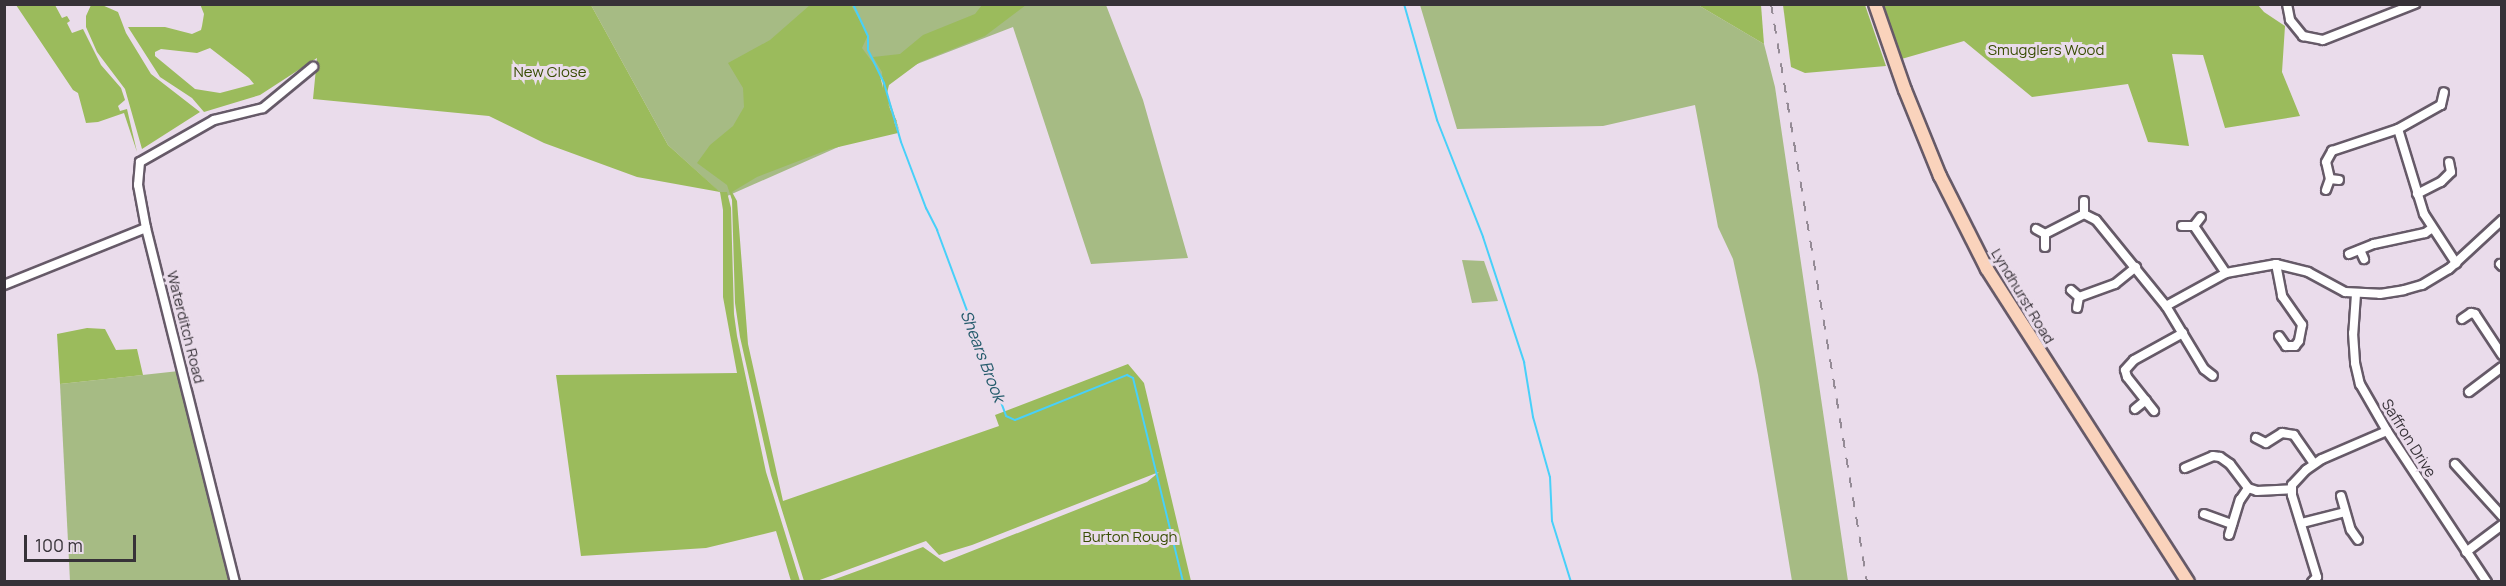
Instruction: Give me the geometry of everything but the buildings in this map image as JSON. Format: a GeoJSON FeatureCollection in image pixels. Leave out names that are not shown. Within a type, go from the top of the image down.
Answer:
{"type":"FeatureCollection","features":[{"type":"Feature","properties":{"kind":"main road","name":"Lyndhurst Road"},"geometry":{"type":"LineString","coordinates":[[1875,4],[1905,90],[1940,176],[1987,269],[2188,582]]}},
{"type":"Feature","properties":{"kind":"street"},"geometry":{"type":"LineString","coordinates":[[2287,4],[2290,20],[2303,36],[2323,40],[2415,4]]}},
{"type":"Feature","properties":{"kind":"street","name":"Waterditch Road"},"geometry":{"type":"LineString","coordinates":[[235,582],[146,228],[138,185],[140,162],[214,120],[263,108],[313,67]]}},
{"type":"Feature","properties":{"kind":"street"},"geometry":{"type":"LineString","coordinates":[[2326,190],[2330,179],[2326,166],[2332,151],[2398,129],[2441,105],[2444,92]]}},
{"type":"Feature","properties":{"kind":"street"},"geometry":{"type":"LineString","coordinates":[[2398,129],[2417,195],[2431,229],[2456,263]]}},
{"type":"Feature","properties":{"kind":"street"},"geometry":{"type":"LineString","coordinates":[[2417,195],[2455,173],[2449,162]]}},
{"type":"Feature","properties":{"kind":"street"},"geometry":{"type":"LineString","coordinates":[[2330,179],[2339,180]]}},
{"type":"Feature","properties":{"kind":"street"},"geometry":{"type":"LineString","coordinates":[[2084,214],[2085,201]]}},
{"type":"Feature","properties":{"kind":"street"},"geometry":{"type":"LineString","coordinates":[[2045,234],[2084,214]]}},
{"type":"Feature","properties":{"kind":"street"},"geometry":{"type":"LineString","coordinates":[[2084,214],[2096,220],[2136,267],[2166,306],[2204,369],[2213,376]]}},
{"type":"Feature","properties":{"kind":"street"},"geometry":{"type":"LineString","coordinates":[[2194,226],[2201,217]]}},
{"type":"Feature","properties":{"kind":"street"},"geometry":{"type":"LineString","coordinates":[[2166,306],[2226,273],[2276,264],[2301,269],[2337,289],[2356,294],[2389,294],[2416,287],[2456,263],[2502,220]]}},
{"type":"Feature","properties":{"kind":"street"},"geometry":{"type":"LineString","coordinates":[[2182,226],[2194,226]]}},
{"type":"Feature","properties":{"kind":"street"},"geometry":{"type":"LineString","coordinates":[[2194,226],[2226,273]]}},
{"type":"Feature","properties":{"kind":"street"},"geometry":{"type":"LineString","coordinates":[[4,285],[146,228]]}},
{"type":"Feature","properties":{"kind":"street"},"geometry":{"type":"LineString","coordinates":[[2036,229],[2045,234]]}},
{"type":"Feature","properties":{"kind":"street"},"geometry":{"type":"LineString","coordinates":[[2349,255],[2374,243],[2425,233],[2431,229]]}},
{"type":"Feature","properties":{"kind":"street"},"geometry":{"type":"LineString","coordinates":[[2045,234],[2045,247]]}},
{"type":"Feature","properties":{"kind":"street"},"geometry":{"type":"LineString","coordinates":[[2360,250],[2364,259]]}},
{"type":"Feature","properties":{"kind":"street"},"geometry":{"type":"LineString","coordinates":[[2276,264],[2282,296],[2301,325],[2300,337],[2295,346],[2286,346],[2279,336]]}},
{"type":"Feature","properties":{"kind":"street"},"geometry":{"type":"LineString","coordinates":[[2079,297],[2115,284],[2136,267]]}},
{"type":"Feature","properties":{"kind":"street"},"geometry":{"type":"LineString","coordinates":[[2071,290],[2079,297]]}},
{"type":"Feature","properties":{"kind":"street","name":"Saffron Drive"},"geometry":{"type":"LineString","coordinates":[[2356,294],[2353,333],[2356,370],[2360,384],[2387,431],[2487,582]]}},
{"type":"Feature","properties":{"kind":"street"},"geometry":{"type":"LineString","coordinates":[[2078,308],[2079,297]]}},
{"type":"Feature","properties":{"kind":"street"},"geometry":{"type":"LineString","coordinates":[[2462,319],[2471,313],[2475,314],[2502,355]]}},
{"type":"Feature","properties":{"kind":"street"},"geometry":{"type":"LineString","coordinates":[[2154,411],[2127,377],[2125,370],[2134,360],[2183,333]]}},
{"type":"Feature","properties":{"kind":"street"},"geometry":{"type":"LineString","coordinates":[[2469,392],[2502,367]]}},
{"type":"Feature","properties":{"kind":"street"},"geometry":{"type":"LineString","coordinates":[[2135,409],[2145,400]]}},
{"type":"Feature","properties":{"kind":"street"},"geometry":{"type":"LineString","coordinates":[[2317,580],[2292,489],[2295,480],[2314,464],[2387,431]]}},
{"type":"Feature","properties":{"kind":"street"},"geometry":{"type":"LineString","coordinates":[[2266,443],[2282,433],[2295,435],[2314,464]]}},
{"type":"Feature","properties":{"kind":"street"},"geometry":{"type":"LineString","coordinates":[[2256,438],[2266,443]]}},
{"type":"Feature","properties":{"kind":"street"},"geometry":{"type":"LineString","coordinates":[[2266,443],[2268,453]]}},
{"type":"Feature","properties":{"kind":"street"},"geometry":{"type":"LineString","coordinates":[[2185,468],[2213,456],[2220,457],[2230,464],[2248,488],[2257,491],[2292,489]]}},
{"type":"Feature","properties":{"kind":"street"},"geometry":{"type":"LineString","coordinates":[[2455,464],[2502,516]]}},
{"type":"Feature","properties":{"kind":"street"},"geometry":{"type":"LineString","coordinates":[[2229,535],[2248,488]]}},
{"type":"Feature","properties":{"kind":"street"},"geometry":{"type":"LineString","coordinates":[[2341,496],[2351,530],[2358,540]]}},
{"type":"Feature","properties":{"kind":"street"},"geometry":{"type":"LineString","coordinates":[[2302,523],[2345,512]]}},
{"type":"Feature","properties":{"kind":"street"},"geometry":{"type":"LineString","coordinates":[[2204,514],[2232,524]]}},
{"type":"Feature","properties":{"kind":"street"},"geometry":{"type":"LineString","coordinates":[[2466,552],[2502,525]]}},
{"type":"Feature","properties":{"kind":"green space","name":"New Close"},"geometry":{"type":"Polygon","coordinates":[[[200,4],[591,5],[668,145],[720,192],[637,177],[544,143],[489,116],[313,99],[317,58],[260,95],[204,112],[192,98],[160,77],[128,27],[165,27],[192,34],[201,30],[204,14],[200,4]],[[210,48],[197,53],[161,49],[155,52],[155,56],[195,89],[220,93],[254,84],[210,48]]]}},
{"type":"Feature","properties":{"kind":"green space"},"geometry":{"type":"Polygon","coordinates":[[[16,5],[55,5],[62,18],[67,16],[70,21],[67,23],[72,33],[83,29],[101,65],[121,88],[125,100],[118,106],[120,111],[127,109],[137,152],[124,113],[98,122],[86,123],[78,93],[73,90],[16,5]]]}},
{"type":"Feature","properties":{"kind":"green space"},"geometry":{"type":"Polygon","coordinates":[[[91,5],[102,5],[118,12],[126,33],[151,74],[200,112],[142,149],[125,89],[97,52],[86,27],[86,16],[91,5]]]}},
{"type":"Feature","properties":{"kind":"green space"},"geometry":{"type":"Polygon","coordinates":[[[591,5],[1106,5],[1143,100],[1188,258],[1091,264],[1013,27],[873,81],[897,121],[725,197],[668,145],[591,5]]]}},
{"type":"Feature","properties":{"kind":"green space","name":"Burton Rough"},"geometry":{"type":"Polygon","coordinates":[[[810,5],[851,5],[868,35],[862,48],[879,71],[883,88],[882,72],[873,57],[900,54],[923,35],[975,14],[982,5],[1026,5],[985,36],[920,62],[889,85],[887,93],[900,132],[888,103],[898,133],[830,149],[757,177],[732,192],[737,201],[748,344],[783,501],[999,426],[995,415],[1128,364],[1144,383],[1191,581],[830,581],[923,547],[944,562],[1147,482],[1159,472],[972,545],[939,555],[926,541],[817,581],[804,581],[771,475],[740,337],[735,303],[732,200],[727,185],[697,163],[710,145],[733,126],[744,107],[743,88],[728,63],[770,40],[810,5]]]}},
{"type":"Feature","properties":{"kind":"green space"},"geometry":{"type":"Polygon","coordinates":[[[1420,5],[1698,5],[1764,44],[1775,87],[1848,581],[1792,581],[1758,375],[1733,259],[1718,227],[1695,105],[1603,126],[1457,129],[1420,5]]]}},
{"type":"Feature","properties":{"kind":"green space"},"geometry":{"type":"Polygon","coordinates":[[[1698,5],[1761,5],[1764,44],[1698,5]]]}},
{"type":"Feature","properties":{"kind":"green space"},"geometry":{"type":"Polygon","coordinates":[[[1783,5],[1865,5],[1886,66],[1805,73],[1791,67],[1783,5]]]}},
{"type":"Feature","properties":{"kind":"green space","name":"Smugglers Wood"},"geometry":{"type":"Polygon","coordinates":[[[1879,5],[2258,5],[2264,12],[2285,26],[2282,72],[2300,116],[2225,128],[2203,55],[2172,54],[2189,146],[2148,142],[2128,84],[2032,97],[1964,41],[1898,60],[1879,5]]]}},
{"type":"Feature","properties":{"kind":"green space"},"geometry":{"type":"Polygon","coordinates":[[[720,192],[727,192],[731,208],[734,314],[737,336],[766,472],[800,581],[791,581],[776,531],[706,548],[581,556],[556,375],[737,373],[723,297],[723,210],[720,192]]]}},
{"type":"Feature","properties":{"kind":"green space"},"geometry":{"type":"Polygon","coordinates":[[[1462,260],[1484,261],[1498,301],[1472,303],[1462,260]]]}},
{"type":"Feature","properties":{"kind":"green space"},"geometry":{"type":"Polygon","coordinates":[[[87,328],[105,329],[116,350],[137,349],[143,375],[60,384],[57,334],[87,328]]]}},
{"type":"Feature","properties":{"kind":"green space"},"geometry":{"type":"Polygon","coordinates":[[[179,371],[231,581],[70,581],[60,384],[179,371]]]}},
{"type":"Feature","properties":{"kind":"waterway","name":"Shears Brook"},"geometry":{"type":"LineString","coordinates":[[853,4],[868,36],[868,50],[884,83],[901,142],[926,208],[937,230],[1006,416],[1015,420],[1127,375],[1133,378],[1183,582]]}},
{"type":"Feature","properties":{"kind":"waterway"},"geometry":{"type":"LineString","coordinates":[[1404,4],[1437,120],[1483,237],[1524,362],[1533,417],[1550,477],[1552,521],[1571,582]]}},
{"type":"Feature","properties":{"kind":"railway"},"geometry":{"type":"LineString","coordinates":[[1771,4],[1867,582]]}}]}
